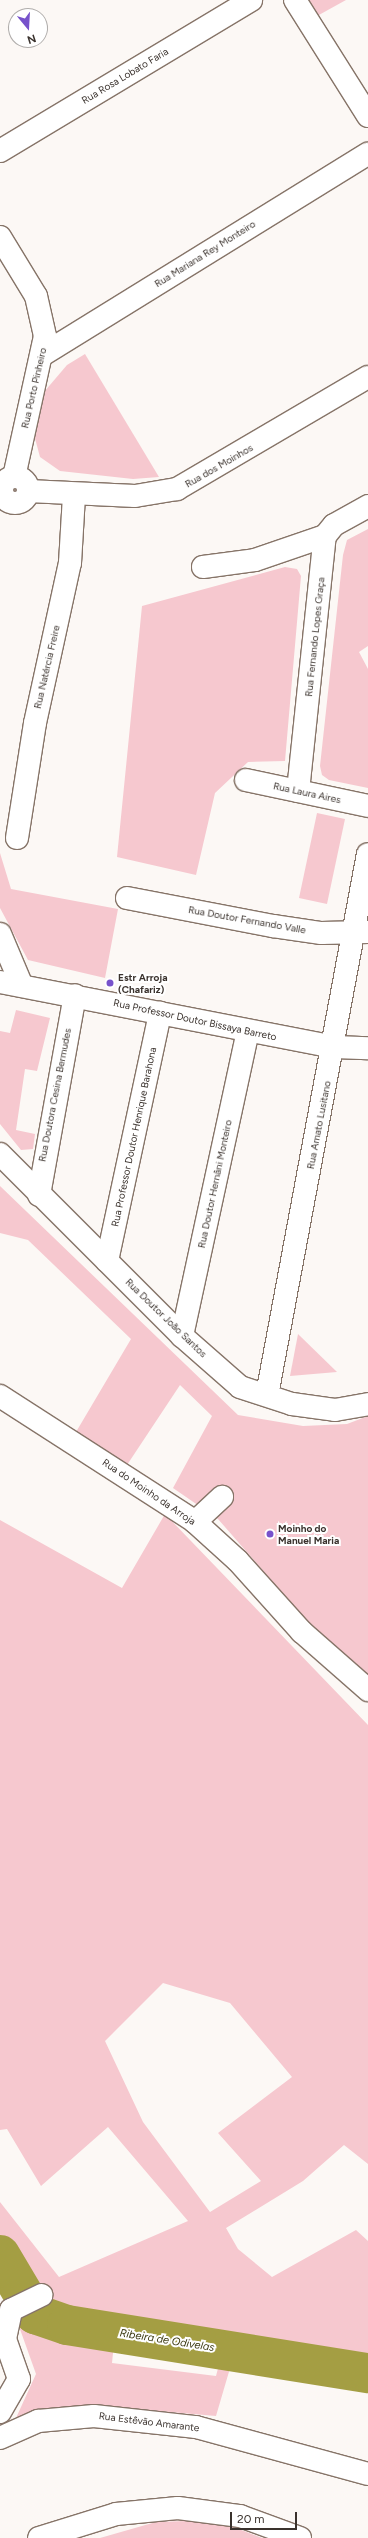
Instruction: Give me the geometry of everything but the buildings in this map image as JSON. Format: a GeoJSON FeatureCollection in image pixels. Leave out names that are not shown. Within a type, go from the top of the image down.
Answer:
{"type":"FeatureCollection","features":[{"type":"Feature","properties":{"kind":"street","name":"Rua Rosa Lobato Faria"},"geometry":{"type":"LineString","coordinates":[[0,151],[251,0]]}},
{"type":"Feature","properties":{"kind":"street"},"geometry":{"type":"LineString","coordinates":[[295,0],[368,116]]}},
{"type":"Feature","properties":{"kind":"street","name":"Rua Mariana Rey Monteiro"},"geometry":{"type":"LineString","coordinates":[[42,355],[368,154]]}},
{"type":"Feature","properties":{"kind":"street","name":"Rua Porto Pinheiro"},"geometry":{"type":"LineString","coordinates":[[0,237],[36,296],[45,336],[42,355],[8,493]]}},
{"type":"Feature","properties":{"kind":"street","name":"Rua dos Moinhos"},"geometry":{"type":"LineString","coordinates":[[8,493],[74,496],[161,494],[190,484],[368,377]]}},
{"type":"Feature","properties":{"kind":"street","name":"Rua Natércia Freire"},"geometry":{"type":"LineString","coordinates":[[17,838],[35,723],[70,563],[74,496]]}},
{"type":"Feature","properties":{"kind":"street"},"geometry":{"type":"LineString","coordinates":[[203,567],[255,560],[325,536],[334,525],[368,506]]}},
{"type":"Feature","properties":{"kind":"street","name":"Rua Fernando Lopes Graça"},"geometry":{"type":"LineString","coordinates":[[298,791],[325,536]]}},
{"type":"Feature","properties":{"kind":"street","name":"Rua Laura Aires"},"geometry":{"type":"LineString","coordinates":[[246,780],[368,806]]}},
{"type":"Feature","properties":{"kind":"street","name":"Rua Amato Lusitano"},"geometry":{"type":"LineString","coordinates":[[266,1395],[334,1047],[361,933],[368,854]]}},
{"type":"Feature","properties":{"kind":"street","name":"Rua Doutor Fernando Valle"},"geometry":{"type":"LineString","coordinates":[[128,898],[273,926],[361,933]]}},
{"type":"Feature","properties":{"kind":"street"},"geometry":{"type":"LineString","coordinates":[[0,934],[22,986]]}},
{"type":"Feature","properties":{"kind":"street","name":"Rua Professor Doutor Bissaya Barreto"},"geometry":{"type":"LineString","coordinates":[[0,982],[75,995],[248,1032],[334,1047],[368,1048]]}},
{"type":"Feature","properties":{"kind":"street","name":"Rua Doutora Cesina Bermudes"},"geometry":{"type":"LineString","coordinates":[[39,1195],[40,1177],[75,995]]}},
{"type":"Feature","properties":{"kind":"street","name":"Rua Professor Doutor Henrique Barahona"},"geometry":{"type":"LineString","coordinates":[[107,1261],[160,1013]]}},
{"type":"Feature","properties":{"kind":"street","name":"Rua Doutor Hernâni Monteiro"},"geometry":{"type":"LineString","coordinates":[[182,1336],[248,1032]]}},
{"type":"Feature","properties":{"kind":"street","name":"Rua Doutor João Santos"},"geometry":{"type":"LineString","coordinates":[[0,1154],[39,1195],[182,1336],[240,1387],[292,1404],[335,1410],[368,1404]]}},
{"type":"Feature","properties":{"kind":"street","name":"Rua do Moinho da Arroja"},"geometry":{"type":"LineString","coordinates":[[0,1396],[195,1522],[238,1561],[302,1632],[368,1690]]}},
{"type":"Feature","properties":{"kind":"street"},"geometry":{"type":"LineString","coordinates":[[195,1522],[222,1497]]}},
{"type":"Feature","properties":{"kind":"street"},"geometry":{"type":"LineString","coordinates":[[0,2412],[19,2379],[5,2339],[11,2310],[42,2295]]}},
{"type":"Feature","properties":{"kind":"street","name":"Rua Estêvão Amarante"},"geometry":{"type":"LineString","coordinates":[[0,2438],[38,2421],[94,2416],[196,2427],[368,2474]]}},
{"type":"Feature","properties":{"kind":"street"},"geometry":{"type":"LineString","coordinates":[[39,2538],[116,2514],[178,2508],[240,2516],[300,2538]]}},
{"type":"Feature","properties":{"kind":"shaded area"},"geometry":{"type":"Polygon","coordinates":[[[295,0],[346,0],[308,21],[295,0]]]}},
{"type":"Feature","properties":{"kind":"shaded area"},"geometry":{"type":"Polygon","coordinates":[[[85,354],[159,477],[133,479],[60,471],[40,457],[33,431],[44,392],[67,365],[85,354]]]}},
{"type":"Feature","properties":{"kind":"shaded area"},"geometry":{"type":"Polygon","coordinates":[[[368,529],[368,646],[359,652],[368,669],[368,788],[329,780],[322,775],[320,766],[343,555],[347,540],[368,529]]]}},
{"type":"Feature","properties":{"kind":"shaded area"},"geometry":{"type":"Polygon","coordinates":[[[285,567],[297,569],[301,576],[285,761],[248,762],[215,793],[196,875],[117,857],[142,606],[285,567]]]}},
{"type":"Feature","properties":{"kind":"shaded area"},"geometry":{"type":"Polygon","coordinates":[[[317,813],[345,819],[327,904],[299,898],[317,813]]]}},
{"type":"Feature","properties":{"kind":"shaded area"},"geometry":{"type":"Polygon","coordinates":[[[0,853],[11,889],[118,909],[105,978],[28,960],[0,908],[0,853]]]}},
{"type":"Feature","properties":{"kind":"shaded area"},"geometry":{"type":"Polygon","coordinates":[[[16,1010],[50,1018],[37,1071],[25,1069],[16,1130],[35,1134],[33,1149],[21,1150],[0,1124],[0,1031],[10,1033],[16,1010]]]}},
{"type":"Feature","properties":{"kind":"shaded area"},"geometry":{"type":"Polygon","coordinates":[[[0,1186],[238,1415],[303,1426],[347,1424],[368,1416],[368,1684],[323,1639],[218,1519],[173,1488],[212,1416],[180,1385],[127,1465],[76,1432],[131,1339],[28,1240],[0,1233],[0,1186]]]}},
{"type":"Feature","properties":{"kind":"shaded area"},"geometry":{"type":"Polygon","coordinates":[[[298,1334],[337,1372],[290,1376],[298,1334]]]}},
{"type":"Feature","properties":{"kind":"shaded area"},"geometry":{"type":"Polygon","coordinates":[[[165,1514],[368,1725],[368,2164],[344,2145],[303,2181],[226,2228],[238,2249],[272,2277],[356,2230],[368,2241],[368,2383],[233,2358],[216,2416],[124,2408],[67,2407],[16,2418],[36,2374],[16,2318],[0,2292],[0,2202],[59,2277],[188,2221],[108,2127],[41,2186],[7,2129],[0,2130],[0,1520],[122,1588],[165,1514]],[[163,1983],[105,2041],[143,2122],[210,2212],[261,2181],[218,2133],[292,2077],[230,2003],[163,1983]],[[114,2343],[112,2363],[216,2376],[221,2357],[114,2343]]]}},
{"type":"Feature","properties":{"kind":"shaded area"},"geometry":{"type":"Polygon","coordinates":[[[216,2520],[262,2538],[100,2538],[156,2522],[216,2520]]]}},
{"type":"Feature","properties":{"kind":"waterway","name":"Ribeira de Odivelas"},"geometry":{"type":"LineString","coordinates":[[0,2255],[35,2314],[67,2325],[368,2373]]}},
{"type":"Feature","properties":{"kind":"place","name":"Estr Arroja (Chafariz)"},"geometry":{"type":"Point","coordinates":[110,983]}},
{"type":"Feature","properties":{"kind":"place","name":"Moinho do Manuel Maria"},"geometry":{"type":"Point","coordinates":[270,1534]}}]}
